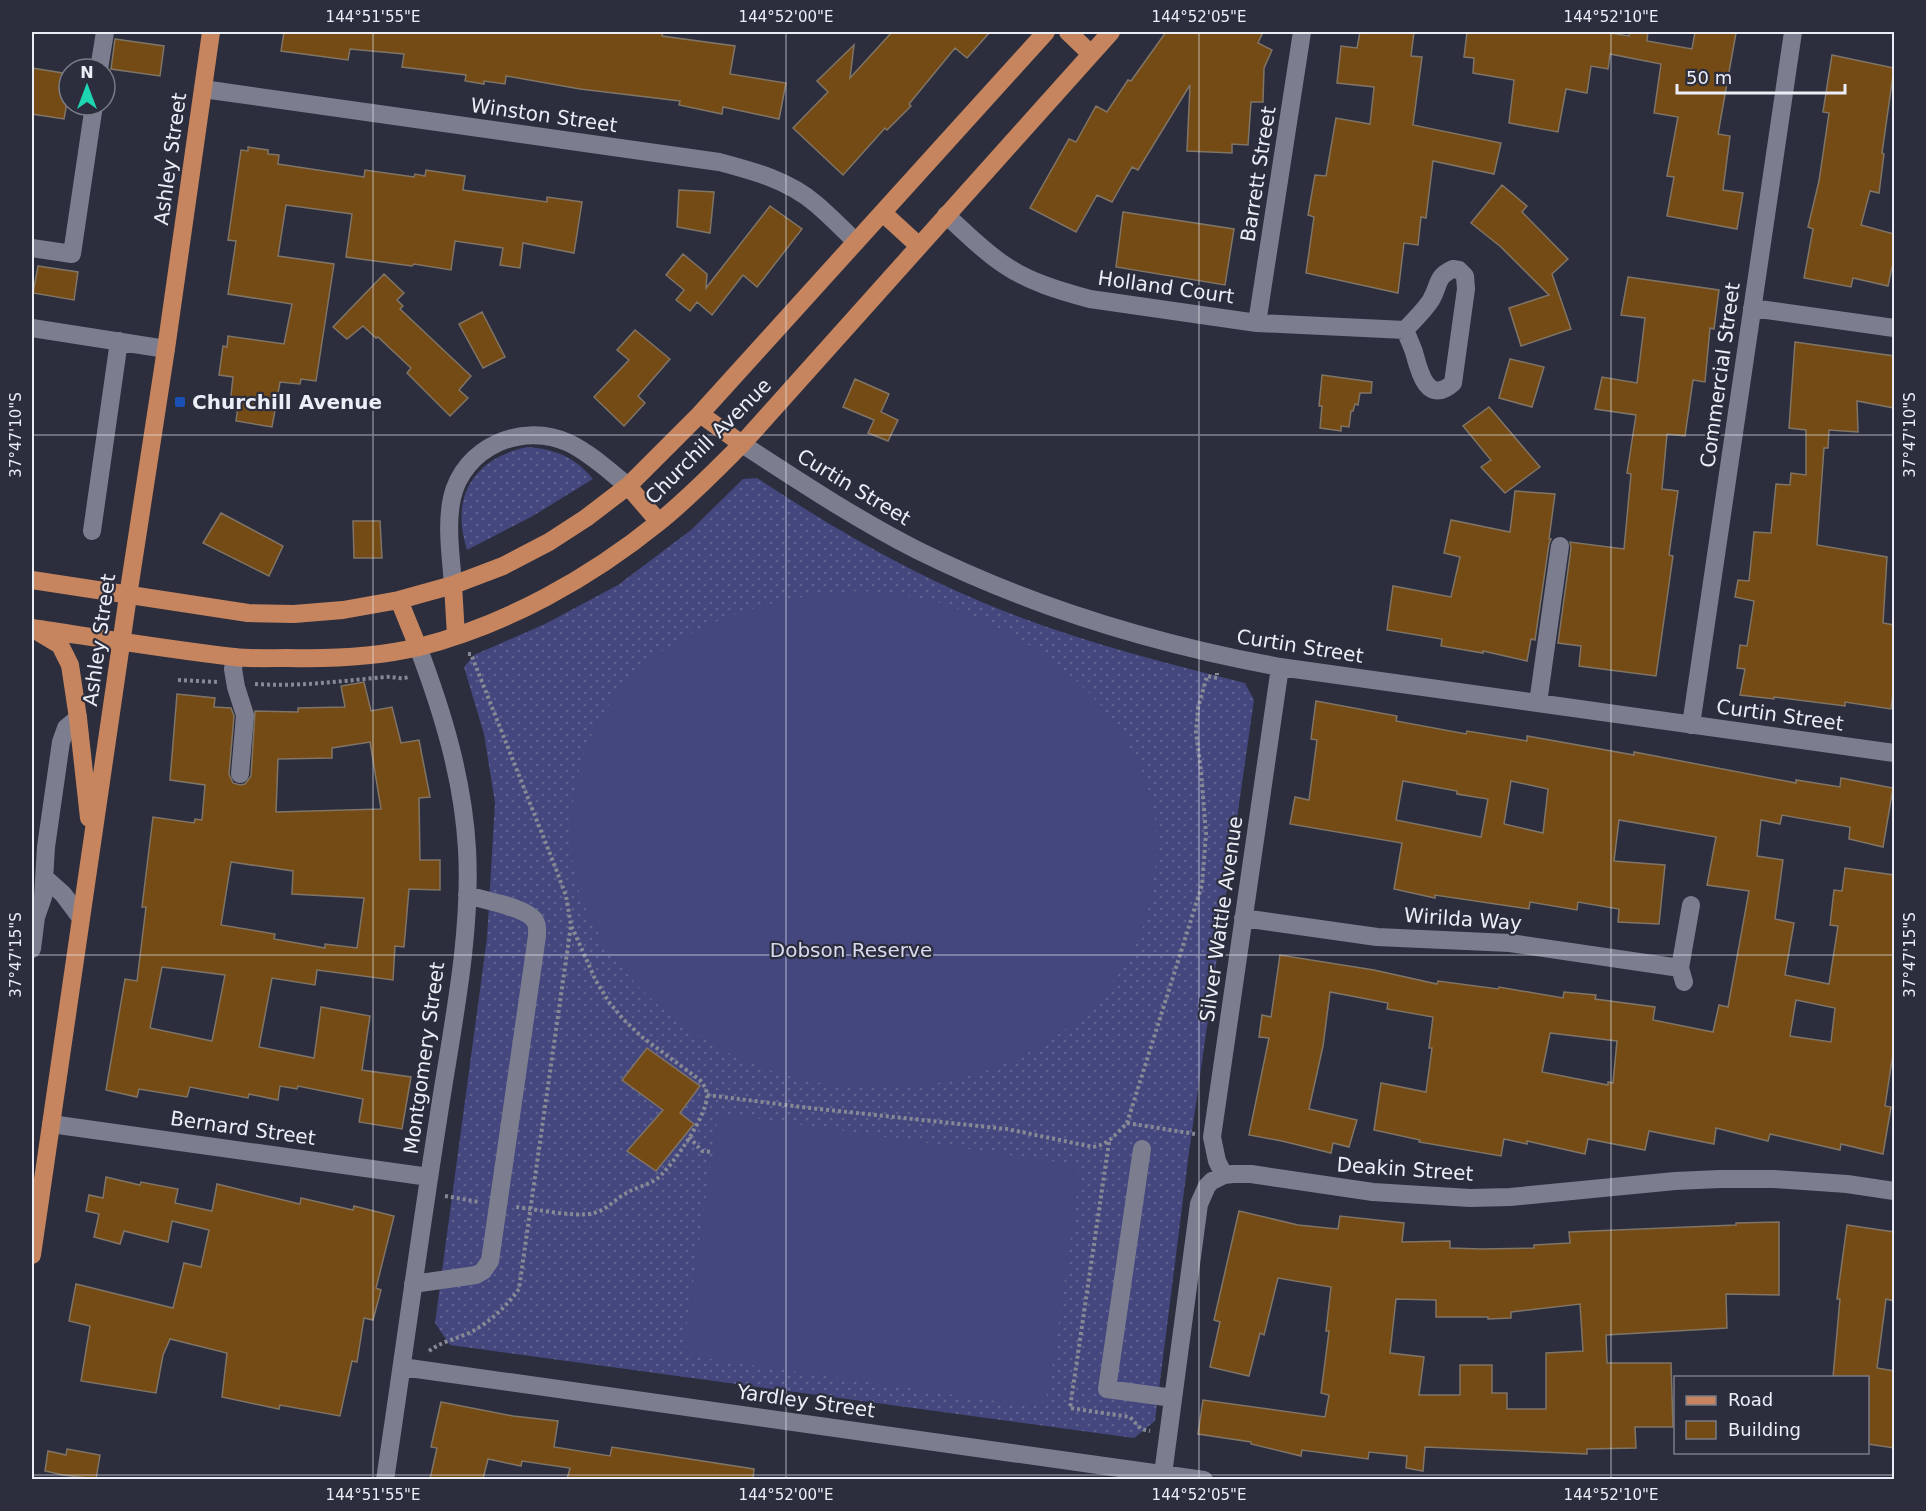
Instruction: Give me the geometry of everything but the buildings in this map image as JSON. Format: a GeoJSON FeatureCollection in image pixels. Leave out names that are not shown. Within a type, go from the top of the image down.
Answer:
{"type":"FeatureCollection","features":[{"type":"Feature","properties":{"kind":"main road","name":"Ashley Street"},"geometry":{"type":"LineString","coordinates":[[32,1255],[211,32]]}},
{"type":"Feature","properties":{"kind":"main road","name":"Churchill Avenue"},"geometry":{"type":"LineString","coordinates":[[32,580],[128,596],[260,613],[294,614],[343,610],[399,600],[453,585],[503,566],[549,542],[586,518],[628,486],[700,414],[1047,32]]}},
{"type":"Feature","properties":{"kind":"main road"},"geometry":{"type":"LineString","coordinates":[[1068,32],[1091,54]]}},
{"type":"Feature","properties":{"kind":"main road","name":"Churchill Avenue"},"geometry":{"type":"LineString","coordinates":[[32,628],[235,657],[323,659],[418,647],[456,636],[503,617],[570,584],[659,522],[696,490],[741,444],[1111,32]]}},
{"type":"Feature","properties":{"kind":"main road"},"geometry":{"type":"LineString","coordinates":[[883,213],[919,246]]}},
{"type":"Feature","properties":{"kind":"main road"},"geometry":{"type":"LineString","coordinates":[[700,414],[741,444]]}},
{"type":"Feature","properties":{"kind":"main road"},"geometry":{"type":"LineString","coordinates":[[628,486],[659,522]]}},
{"type":"Feature","properties":{"kind":"main road"},"geometry":{"type":"LineString","coordinates":[[453,585],[456,636]]}},
{"type":"Feature","properties":{"kind":"main road"},"geometry":{"type":"LineString","coordinates":[[399,600],[418,647]]}},
{"type":"Feature","properties":{"kind":"main road"},"geometry":{"type":"LineString","coordinates":[[32,628],[53,639],[65,652],[71,671],[92,844]]}},
{"type":"Feature","properties":{"kind":"street"},"geometry":{"type":"LineString","coordinates":[[101,57],[105,32]]}},
{"type":"Feature","properties":{"kind":"street","name":"Barrett Street"},"geometry":{"type":"LineString","coordinates":[[1257,323],[1302,32]]}},
{"type":"Feature","properties":{"kind":"street","name":"Commercial Street"},"geometry":{"type":"LineString","coordinates":[[1692,725],[1793,32]]}},
{"type":"Feature","properties":{"kind":"street","name":"Winston Street"},"geometry":{"type":"LineString","coordinates":[[203,89],[719,162],[766,175],[789,186],[815,203],[856,242]]}},
{"type":"Feature","properties":{"kind":"street"},"geometry":{"type":"LineString","coordinates":[[32,248],[72,254],[92,117]]}},
{"type":"Feature","properties":{"kind":"street","name":"Holland Court"},"geometry":{"type":"LineString","coordinates":[[946,215],[1004,265],[1063,292],[1127,305],[1257,323],[1405,330]]}},
{"type":"Feature","properties":{"kind":"street"},"geometry":{"type":"LineString","coordinates":[[1453,269],[1459,270],[1465,276],[1466,289],[1453,383],[1447,389],[1438,391],[1431,388],[1420,377],[1405,330],[1433,297],[1443,273],[1453,269]]}},
{"type":"Feature","properties":{"kind":"street"},"geometry":{"type":"LineString","coordinates":[[1752,308],[1894,328]]}},
{"type":"Feature","properties":{"kind":"street"},"geometry":{"type":"LineString","coordinates":[[32,328],[166,349]]}},
{"type":"Feature","properties":{"kind":"street"},"geometry":{"type":"LineString","coordinates":[[92,531],[119,341]]}},
{"type":"Feature","properties":{"kind":"street"},"geometry":{"type":"LineString","coordinates":[[453,585],[449,525],[453,494],[461,476],[487,448],[504,439],[520,436],[553,438],[567,442],[583,451],[628,486]]}},
{"type":"Feature","properties":{"kind":"street","name":"Curtin Street"},"geometry":{"type":"LineString","coordinates":[[741,444],[864,521],[917,550],[1037,602],[1152,640],[1280,667],[1894,753]]}},
{"type":"Feature","properties":{"kind":"street"},"geometry":{"type":"LineString","coordinates":[[1538,703],[1560,546]]}},
{"type":"Feature","properties":{"kind":"street","name":"Montgomery Street"},"geometry":{"type":"LineString","coordinates":[[385,1479],[458,992],[467,895],[467,850],[462,798],[452,750],[435,692],[418,647]]}},
{"type":"Feature","properties":{"kind":"street"},"geometry":{"type":"LineString","coordinates":[[235,657],[233,669],[236,687],[245,715],[240,774]]}},
{"type":"Feature","properties":{"kind":"street","name":"Silver Wattle Avenue"},"geometry":{"type":"LineString","coordinates":[[1224,1175],[1217,1161],[1212,1137],[1280,667]]}},
{"type":"Feature","properties":{"kind":"street"},"geometry":{"type":"LineString","coordinates":[[32,949],[36,918],[43,897],[46,848],[61,741],[66,728],[78,718]]}},
{"type":"Feature","properties":{"kind":"street"},"geometry":{"type":"LineString","coordinates":[[45,878],[63,894],[81,918]]}},
{"type":"Feature","properties":{"kind":"street"},"geometry":{"type":"LineString","coordinates":[[413,1284],[476,1275],[483,1271],[490,1261],[537,936],[535,921],[522,912],[467,895]]}},
{"type":"Feature","properties":{"kind":"street","name":"Wirilda Way"},"geometry":{"type":"LineString","coordinates":[[1243,918],[1377,937],[1510,943],[1682,975],[1691,905]]}},
{"type":"Feature","properties":{"kind":"street","name":"Bernard Street"},"geometry":{"type":"LineString","coordinates":[[51,1124],[429,1177]]}},
{"type":"Feature","properties":{"kind":"street"},"geometry":{"type":"LineString","coordinates":[[1142,1149],[1107,1389],[1173,1398]]}},
{"type":"Feature","properties":{"kind":"street","name":"Deakin Street"},"geometry":{"type":"LineString","coordinates":[[1224,1175],[1251,1174],[1373,1192],[1470,1198],[1510,1197],[1675,1181],[1720,1179],[1774,1179],[1848,1184],[1894,1191]]}},
{"type":"Feature","properties":{"kind":"street"},"geometry":{"type":"LineString","coordinates":[[1163,1473],[1199,1204],[1207,1186],[1224,1175]]}},
{"type":"Feature","properties":{"kind":"street","name":"Yardley Street"},"geometry":{"type":"LineString","coordinates":[[402,1367],[1204,1479]]}},
{"type":"Feature","properties":{"kind":"path"},"geometry":{"type":"LineString","coordinates":[[707,1095],[1007,1129],[1093,1147],[1109,1141],[1127,1123],[1202,885],[1206,834],[1196,721],[1207,676],[1217,678],[1220,656]]}},
{"type":"Feature","properties":{"kind":"path"},"geometry":{"type":"LineString","coordinates":[[428,1352],[488,1322],[519,1289],[571,925]]}},
{"type":"Feature","properties":{"kind":"path"},"geometry":{"type":"LineString","coordinates":[[1127,1123],[1212,1137]]}},
{"type":"Feature","properties":{"kind":"path"},"geometry":{"type":"LineString","coordinates":[[689,1137],[702,1151],[713,1152]]}},
{"type":"Feature","properties":{"kind":"green space"},"geometry":{"type":"Polygon","coordinates":[[[527,447],[547,450],[564,456],[579,465],[593,479],[531,517],[467,550],[462,531],[462,513],[464,497],[470,483],[492,461],[527,447]]]}},
{"type":"Feature","properties":{"kind":"green space","name":"Dobson Reserve"},"geometry":{"type":"Polygon","coordinates":[[[757,478],[880,553],[976,600],[1096,643],[1245,683],[1254,700],[1189,1152],[1155,1421],[1134,1438],[450,1345],[435,1323],[487,938],[495,803],[484,734],[464,667],[474,655],[545,624],[618,585],[691,530],[743,479],[757,478]]]}},
{"type":"Feature","properties":{"kind":"green space"},"geometry":{"type":"Polygon","coordinates":[[[859,591],[912,597],[951,606],[999,628],[1048,658],[1092,696],[1126,741],[1140,766],[1150,794],[1155,822],[1155,870],[1146,916],[1129,957],[1104,993],[1073,1024],[1036,1048],[996,1067],[952,1080],[907,1087],[869,1088],[833,1085],[798,1078],[764,1068],[701,1037],[671,1016],[643,991],[614,957],[597,932],[584,905],[572,853],[573,802],[589,741],[612,700],[643,667],[679,640],[720,620],[765,605],[812,596],[859,591]]]}},
{"type":"Feature","properties":{"kind":"green space"},"geometry":{"type":"Polygon","coordinates":[[[733,1115],[1064,1163],[1077,1168],[1079,1180],[1049,1390],[1044,1399],[1040,1403],[1029,1406],[698,1357],[691,1354],[686,1346],[685,1336],[717,1124],[722,1116],[733,1115]]]}},
{"type":"Feature","properties":{"kind":"place","name":"Churchill Avenue"},"geometry":{"type":"Point","coordinates":[180,402]}}]}
